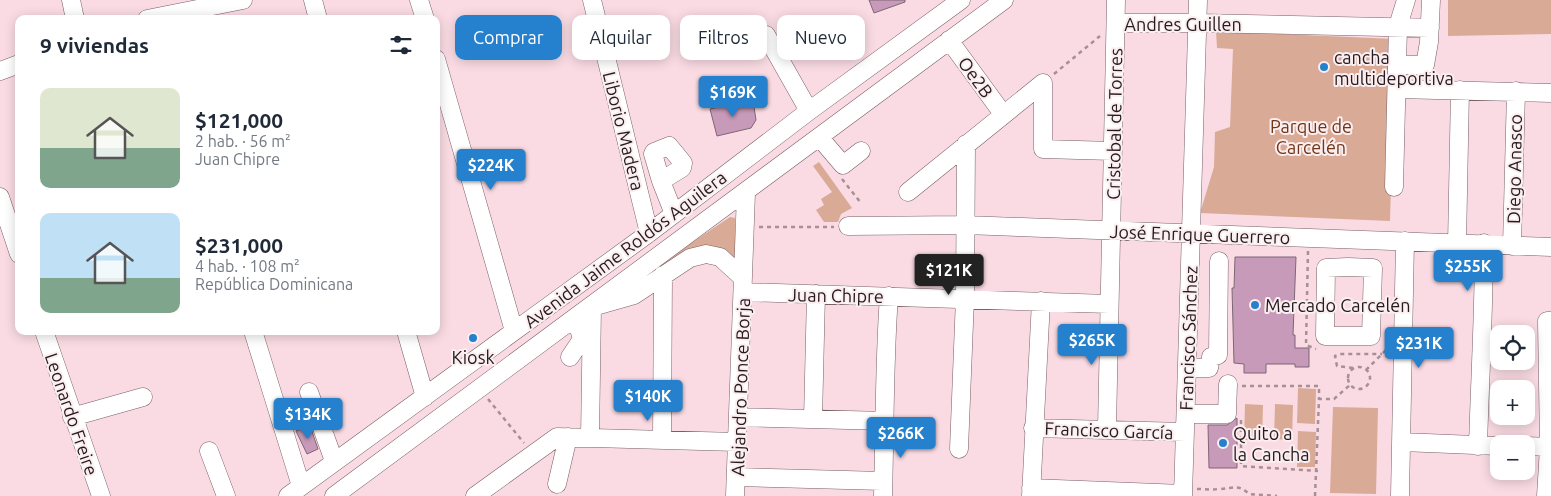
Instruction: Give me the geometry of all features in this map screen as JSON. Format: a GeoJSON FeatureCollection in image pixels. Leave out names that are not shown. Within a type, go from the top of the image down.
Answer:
{"type":"FeatureCollection","features":[{"type":"Feature","properties":{"kind":"street"},"geometry":{"type":"LineString","coordinates":[[71,0],[74,15]]}},
{"type":"Feature","properties":{"kind":"street"},"geometry":{"type":"LineString","coordinates":[[168,15],[243,0]]}},
{"type":"Feature","properties":{"kind":"street"},"geometry":{"type":"LineString","coordinates":[[313,0],[317,15]]}},
{"type":"Feature","properties":{"kind":"street"},"geometry":{"type":"LineString","coordinates":[[419,0],[423,15]]}},
{"type":"Feature","properties":{"kind":"street","name":"Liborio Madera"},"geometry":{"type":"LineString","coordinates":[[592,0],[649,233]]}},
{"type":"Feature","properties":{"kind":"street","name":"Avenida Jaime Roldós Aguilera"},"geometry":{"type":"LineString","coordinates":[[295,491],[649,233],[809,111],[961,0]]}},
{"type":"Feature","properties":{"kind":"street","name":"Avenida Jaime Roldós Aguilera"},"geometry":{"type":"LineString","coordinates":[[337,495],[1004,0]]}},
{"type":"Feature","properties":{"kind":"street","name":"Cristobal de Torres"},"geometry":{"type":"LineString","coordinates":[[1107,428],[1116,0]]}},
{"type":"Feature","properties":{"kind":"street","name":"Francisco Sánchez"},"geometry":{"type":"LineString","coordinates":[[1183,493],[1198,0]]}},
{"type":"Feature","properties":{"kind":"street"},"geometry":{"type":"LineString","coordinates":[[1394,188],[1398,26],[1406,0]]}},
{"type":"Feature","properties":{"kind":"street"},"geometry":{"type":"LineString","coordinates":[[1398,65],[1426,65],[1431,0]]}},
{"type":"Feature","properties":{"kind":"street","name":"Andres Guillen"},"geometry":{"type":"LineString","coordinates":[[1116,24],[1197,23],[1430,28]]}},
{"type":"Feature","properties":{"kind":"street"},"geometry":{"type":"LineString","coordinates":[[914,34],[931,55]]}},
{"type":"Feature","properties":{"kind":"street"},"geometry":{"type":"LineString","coordinates":[[767,37],[809,111]]}},
{"type":"Feature","properties":{"kind":"street","name":"Oe2B"},"geometry":{"type":"LineString","coordinates":[[949,40],[1003,114]]}},
{"type":"Feature","properties":{"kind":"street"},"geometry":{"type":"LineString","coordinates":[[0,71],[15,65]]}},
{"type":"Feature","properties":{"kind":"street"},"geometry":{"type":"LineString","coordinates":[[440,74],[514,331]]}},
{"type":"Feature","properties":{"kind":"street"},"geometry":{"type":"LineString","coordinates":[[908,192],[1043,83]]}},
{"type":"Feature","properties":{"kind":"street"},"geometry":{"type":"LineString","coordinates":[[1043,83],[1044,149],[1113,151]]}},
{"type":"Feature","properties":{"kind":"street"},"geometry":{"type":"LineString","coordinates":[[1397,89],[1551,93]]}},
{"type":"Feature","properties":{"kind":"street"},"geometry":{"type":"LineString","coordinates":[[1457,244],[1460,90]]}},
{"type":"Feature","properties":{"kind":"street","name":"Diego Anasco"},"geometry":{"type":"LineString","coordinates":[[1512,246],[1516,91]]}},
{"type":"Feature","properties":{"kind":"street"},"geometry":{"type":"LineString","coordinates":[[820,138],[843,165],[861,151]]}},
{"type":"Feature","properties":{"kind":"street"},"geometry":{"type":"LineString","coordinates":[[959,449],[965,298],[966,144]]}},
{"type":"Feature","properties":{"kind":"street"},"geometry":{"type":"LineString","coordinates":[[661,181],[674,214]]}},
{"type":"Feature","properties":{"kind":"street","name":"Alejandro Ponce Borja"},"geometry":{"type":"LineString","coordinates":[[735,496],[746,193]]}},
{"type":"Feature","properties":{"kind":"street"},"geometry":{"type":"LineString","coordinates":[[0,198],[15,231]]}},
{"type":"Feature","properties":{"kind":"street","name":"José Enrique Guerrero"},"geometry":{"type":"LineString","coordinates":[[848,226],[966,225],[1457,244],[1484,243],[1551,248]]}},
{"type":"Feature","properties":{"kind":"street"},"geometry":{"type":"LineString","coordinates":[[1348,267],[1352,239]]}},
{"type":"Feature","properties":{"kind":"street"},"geometry":{"type":"LineString","coordinates":[[1400,496],[1405,241]]}},
{"type":"Feature","properties":{"kind":"street"},"geometry":{"type":"LineString","coordinates":[[1478,446],[1481,342],[1484,318],[1484,243]]}},
{"type":"Feature","properties":{"kind":"street","name":"Alejandro Ponce Borja"},"geometry":{"type":"LineString","coordinates":[[592,307],[634,295],[690,258],[706,254],[720,257],[743,285]]}},
{"type":"Feature","properties":{"kind":"street"},"geometry":{"type":"LineString","coordinates":[[1187,368],[1208,368],[1211,357],[1218,355],[1219,261]]}},
{"type":"Feature","properties":{"kind":"street"},"geometry":{"type":"LineString","coordinates":[[1348,267],[1373,268],[1372,336],[1325,336],[1326,268],[1348,267]]}},
{"type":"Feature","properties":{"kind":"street"},"geometry":{"type":"LineString","coordinates":[[662,439],[663,275]]}},
{"type":"Feature","properties":{"kind":"street","name":"Juan Chipre"},"geometry":{"type":"LineString","coordinates":[[743,285],[816,294],[1109,304]]}},
{"type":"Feature","properties":{"kind":"street"},"geometry":{"type":"LineString","coordinates":[[813,418],[816,294]]}},
{"type":"Feature","properties":{"kind":"street"},"geometry":{"type":"LineString","coordinates":[[736,477],[883,488],[886,421],[884,390],[889,296]]}},
{"type":"Feature","properties":{"kind":"street"},"geometry":{"type":"LineString","coordinates":[[1041,301],[1031,492],[1183,493]]}},
{"type":"Feature","properties":{"kind":"street"},"geometry":{"type":"LineString","coordinates":[[590,438],[592,307]]}},
{"type":"Feature","properties":{"kind":"street"},"geometry":{"type":"LineString","coordinates":[[570,357],[582,340],[576,319]]}},
{"type":"Feature","properties":{"kind":"street"},"geometry":{"type":"LineString","coordinates":[[1546,496],[1549,447],[1549,321]]}},
{"type":"Feature","properties":{"kind":"street","name":"Leonardo Freire"},"geometry":{"type":"LineString","coordinates":[[45,335],[72,417],[101,496]]}},
{"type":"Feature","properties":{"kind":"street"},"geometry":{"type":"LineString","coordinates":[[254,335],[295,491]]}},
{"type":"Feature","properties":{"kind":"street"},"geometry":{"type":"LineString","coordinates":[[407,335],[425,397]]}},
{"type":"Feature","properties":{"kind":"street"},"geometry":{"type":"LineString","coordinates":[[1186,414],[1227,414],[1228,385]]}},
{"type":"Feature","properties":{"kind":"street"},"geometry":{"type":"LineString","coordinates":[[309,392],[327,466],[337,495]]}},
{"type":"Feature","properties":{"kind":"street"},"geometry":{"type":"LineString","coordinates":[[72,417],[143,397]]}},
{"type":"Feature","properties":{"kind":"street"},"geometry":{"type":"LineString","coordinates":[[738,417],[886,421]]}},
{"type":"Feature","properties":{"kind":"street","name":"Francisco García"},"geometry":{"type":"LineString","coordinates":[[1033,428],[1107,428],[1185,432]]}},
{"type":"Feature","properties":{"kind":"street"},"geometry":{"type":"LineString","coordinates":[[475,496],[533,454],[562,437],[737,442]]}},
{"type":"Feature","properties":{"kind":"street"},"geometry":{"type":"LineString","coordinates":[[557,484],[562,437]]}},
{"type":"Feature","properties":{"kind":"street"},"geometry":{"type":"LineString","coordinates":[[1402,442],[1490,446]]}},
{"type":"Feature","properties":{"kind":"street"},"geometry":{"type":"LineString","coordinates":[[1535,446],[1549,447]]}},
{"type":"Feature","properties":{"kind":"street"},"geometry":{"type":"LineString","coordinates":[[208,451],[226,496]]}},
{"type":"Feature","properties":{"kind":"path","name":"Andres Guillen"},"geometry":{"type":"LineString","coordinates":[[1043,83],[1116,24]]}},
{"type":"Feature","properties":{"kind":"path"},"geometry":{"type":"LineString","coordinates":[[745,227],[848,226]]}},
{"type":"Feature","properties":{"kind":"path"},"geometry":{"type":"LineString","coordinates":[[1307,261],[1308,252]]}},
{"type":"Feature","properties":{"kind":"path"},"geometry":{"type":"LineString","coordinates":[[1366,370],[1387,349],[1379,349]]}},
{"type":"Feature","properties":{"kind":"path"},"geometry":{"type":"LineString","coordinates":[[1353,368],[1347,378],[1350,384],[1353,388],[1364,388],[1370,378],[1366,370],[1364,368],[1337,366],[1336,356],[1340,354],[1382,354]]}},
{"type":"Feature","properties":{"kind":"path"},"geometry":{"type":"LineString","coordinates":[[1320,399],[1334,399],[1350,384]]}},
{"type":"Feature","properties":{"kind":"path"},"geometry":{"type":"LineString","coordinates":[[1228,385],[1319,386],[1316,496]]}},
{"type":"Feature","properties":{"kind":"path"},"geometry":{"type":"LineString","coordinates":[[479,388],[533,454]]}},
{"type":"Feature","properties":{"kind":"path"},"geometry":{"type":"LineString","coordinates":[[1227,414],[1241,415],[1241,466],[1318,471]]}},
{"type":"Feature","properties":{"kind":"path"},"geometry":{"type":"LineString","coordinates":[[1183,493],[1221,490],[1236,486],[1243,488],[1249,494],[1277,496]]}},
{"type":"Feature","properties":{"kind":"green space"},"geometry":{"type":"Polygon","coordinates":[[[1448,0],[1551,0],[1551,34],[1448,36],[1448,0]]]}},
{"type":"Feature","properties":{"kind":"green space","name":"Parque de Carcelén"},"geometry":{"type":"Polygon","coordinates":[[[1216,31],[1395,39],[1390,221],[1200,213],[1214,167],[1215,132],[1230,127],[1233,49],[1217,48],[1216,31]]]}},
{"type":"Feature","properties":{"kind":"green space"},"geometry":{"type":"Polygon","coordinates":[[[819,162],[852,208],[841,214],[838,222],[824,222],[816,210],[824,205],[821,199],[832,192],[813,166],[819,162]]]}},
{"type":"Feature","properties":{"kind":"green space"},"geometry":{"type":"Polygon","coordinates":[[[730,217],[735,218],[735,262],[722,252],[641,285],[636,280],[730,217]]]}},
{"type":"Feature","properties":{"kind":"green space"},"geometry":{"type":"Polygon","coordinates":[[[1298,388],[1316,389],[1315,424],[1297,423],[1298,388]]]}},
{"type":"Feature","properties":{"kind":"green space"},"geometry":{"type":"Polygon","coordinates":[[[1245,404],[1263,405],[1262,440],[1244,440],[1245,404]]]}},
{"type":"Feature","properties":{"kind":"green space"},"geometry":{"type":"Polygon","coordinates":[[[1275,404],[1293,405],[1292,440],[1274,439],[1275,404]]]}},
{"type":"Feature","properties":{"kind":"green space"},"geometry":{"type":"Polygon","coordinates":[[[1333,407],[1378,408],[1376,494],[1330,493],[1333,407]]]}},
{"type":"Feature","properties":{"kind":"green space"},"geometry":{"type":"Polygon","coordinates":[[[1298,431],[1316,432],[1315,467],[1297,467],[1298,431]]]}},
{"type":"Feature","properties":{"kind":"building"},"geometry":{"type":"Polygon","coordinates":[[[869,0],[905,0],[905,2],[874,13],[869,0]]]}},
{"type":"Feature","properties":{"kind":"building"},"geometry":{"type":"Polygon","coordinates":[[[745,101],[754,107],[756,120],[751,128],[717,136],[710,109],[745,101]]]}},
{"type":"Feature","properties":{"kind":"building","name":"Mercado Carcelén"},"geometry":{"type":"Polygon","coordinates":[[[1235,257],[1296,257],[1293,335],[1295,335],[1295,348],[1309,348],[1309,367],[1295,367],[1295,364],[1266,364],[1266,373],[1244,373],[1244,364],[1234,363],[1232,288],[1234,288],[1235,257]]]}},
{"type":"Feature","properties":{"kind":"building","name":"Quito a la Cancha"},"geometry":{"type":"Polygon","coordinates":[[[1237,418],[1237,468],[1209,468],[1208,425],[1227,425],[1237,418]]]}},
{"type":"Feature","properties":{"kind":"building"},"geometry":{"type":"Polygon","coordinates":[[[310,426],[318,449],[307,454],[296,431],[310,426]]]}},
{"type":"Feature","properties":{"kind":"place","name":"cancha multideportiva"},"geometry":{"type":"Point","coordinates":[1324,67]}},
{"type":"Feature","properties":{"kind":"place","name":"Mercado Carcelén"},"geometry":{"type":"Point","coordinates":[1255,305]}},
{"type":"Feature","properties":{"kind":"place","name":"Kiosk"},"geometry":{"type":"Point","coordinates":[473,338]}},
{"type":"Feature","properties":{"kind":"place","name":"Quito a la Cancha"},"geometry":{"type":"Point","coordinates":[1223,443]}}]}
